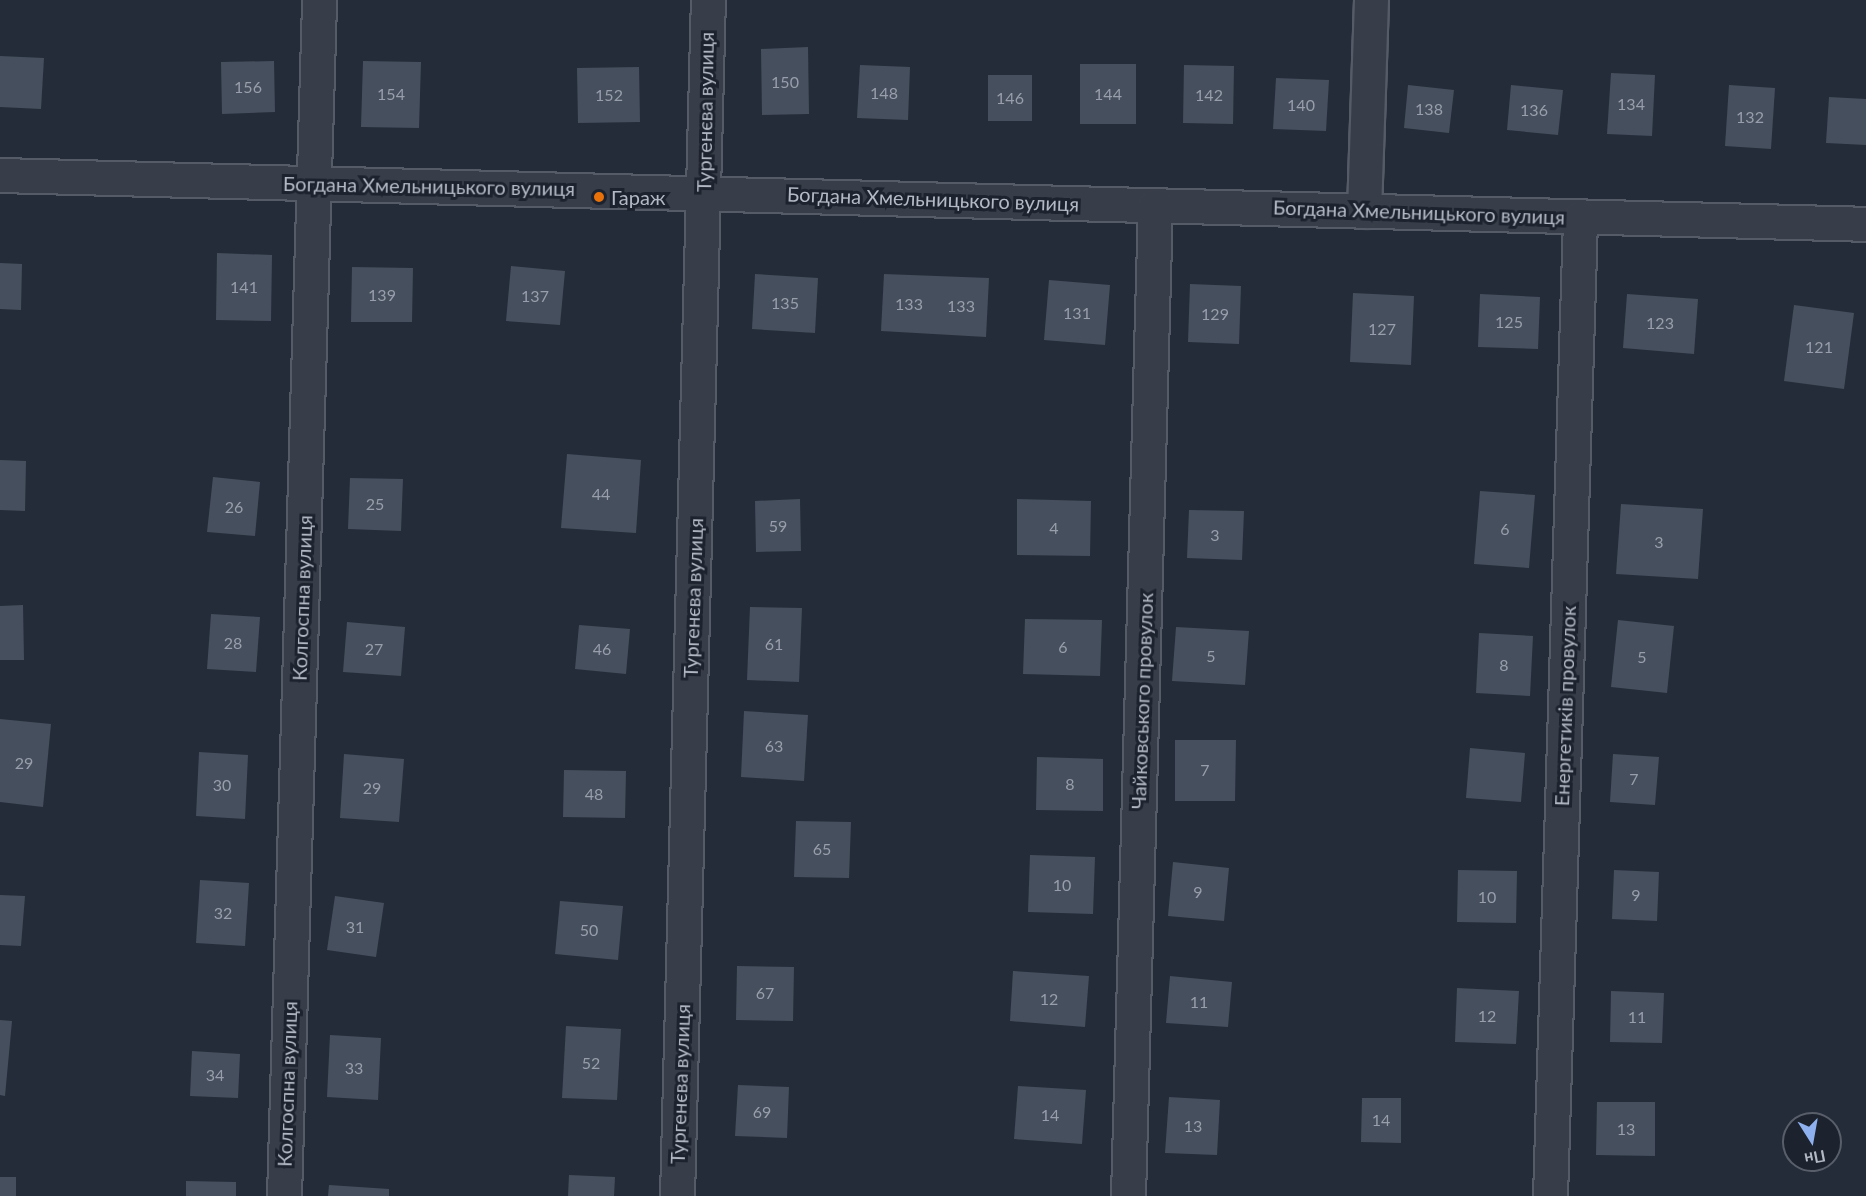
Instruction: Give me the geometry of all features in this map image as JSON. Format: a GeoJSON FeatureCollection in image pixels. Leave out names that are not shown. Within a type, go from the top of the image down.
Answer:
{"type":"FeatureCollection","features":[{"type":"Feature","properties":{"kind":"street","name":"Колгоспна вулиця"},"geometry":{"type":"LineString","coordinates":[[284,1196],[319,0]]}},
{"type":"Feature","properties":{"kind":"street","name":"Тургенєва вулиця"},"geometry":{"type":"LineString","coordinates":[[677,1196],[708,0]]}},
{"type":"Feature","properties":{"kind":"street"},"geometry":{"type":"LineString","coordinates":[[1364,211],[1371,0]]}},
{"type":"Feature","properties":{"kind":"street","name":"Богдана Хмельницького вулиця"},"geometry":{"type":"LineString","coordinates":[[0,175],[1866,224]]}},
{"type":"Feature","properties":{"kind":"street","name":"Чайковського провулок"},"geometry":{"type":"LineString","coordinates":[[1128,1196],[1155,205]]}},
{"type":"Feature","properties":{"kind":"street","name":"Енергетиків провулок"},"geometry":{"type":"LineString","coordinates":[[1550,1196],[1580,217]]}},
{"type":"Feature","properties":{"kind":"building"},"geometry":{"type":"Polygon","coordinates":[[[808,47],[809,114],[762,115],[761,49],[808,47]]]}},
{"type":"Feature","properties":{"kind":"building"},"geometry":{"type":"Polygon","coordinates":[[[0,56],[44,58],[41,109],[0,107],[0,56]]]}},
{"type":"Feature","properties":{"kind":"building"},"geometry":{"type":"Polygon","coordinates":[[[274,61],[275,112],[222,114],[221,62],[274,61]]]}},
{"type":"Feature","properties":{"kind":"building"},"geometry":{"type":"Polygon","coordinates":[[[363,61],[421,62],[419,128],[361,127],[363,61]]]}},
{"type":"Feature","properties":{"kind":"building"},"geometry":{"type":"Polygon","coordinates":[[[1080,64],[1136,64],[1136,124],[1080,124],[1080,64]]]}},
{"type":"Feature","properties":{"kind":"building"},"geometry":{"type":"Polygon","coordinates":[[[860,65],[910,67],[908,120],[857,118],[860,65]]]}},
{"type":"Feature","properties":{"kind":"building"},"geometry":{"type":"Polygon","coordinates":[[[1184,65],[1234,66],[1233,124],[1183,123],[1184,65]]]}},
{"type":"Feature","properties":{"kind":"building"},"geometry":{"type":"Polygon","coordinates":[[[639,67],[640,122],[578,123],[577,68],[639,67]]]}},
{"type":"Feature","properties":{"kind":"building"},"geometry":{"type":"Polygon","coordinates":[[[1611,73],[1655,75],[1652,136],[1607,134],[1611,73]]]}},
{"type":"Feature","properties":{"kind":"building"},"geometry":{"type":"Polygon","coordinates":[[[988,75],[1032,75],[1032,121],[988,121],[988,75]]]}},
{"type":"Feature","properties":{"kind":"building"},"geometry":{"type":"Polygon","coordinates":[[[1276,78],[1329,80],[1326,131],[1273,129],[1276,78]]]}},
{"type":"Feature","properties":{"kind":"building"},"geometry":{"type":"Polygon","coordinates":[[[1408,85],[1454,90],[1449,133],[1404,128],[1408,85]]]}},
{"type":"Feature","properties":{"kind":"building"},"geometry":{"type":"Polygon","coordinates":[[[1511,85],[1563,90],[1558,135],[1507,130],[1511,85]]]}},
{"type":"Feature","properties":{"kind":"building"},"geometry":{"type":"Polygon","coordinates":[[[1729,85],[1775,88],[1771,149],[1725,146],[1729,85]]]}},
{"type":"Feature","properties":{"kind":"building"},"geometry":{"type":"Polygon","coordinates":[[[1829,97],[1866,99],[1866,145],[1826,143],[1829,97]]]}},
{"type":"Feature","properties":{"kind":"building"},"geometry":{"type":"Polygon","coordinates":[[[217,253],[272,255],[271,321],[216,320],[217,253]]]}},
{"type":"Feature","properties":{"kind":"building"},"geometry":{"type":"Polygon","coordinates":[[[0,263],[22,264],[21,310],[0,309],[0,263]]]}},
{"type":"Feature","properties":{"kind":"building"},"geometry":{"type":"Polygon","coordinates":[[[511,266],[565,271],[560,325],[506,321],[511,266]]]}},
{"type":"Feature","properties":{"kind":"building"},"geometry":{"type":"Polygon","coordinates":[[[352,267],[413,268],[412,322],[351,322],[352,267]]]}},
{"type":"Feature","properties":{"kind":"building"},"geometry":{"type":"Polygon","coordinates":[[[755,274],[818,278],[815,333],[752,329],[755,274]]]}},
{"type":"Feature","properties":{"kind":"building"},"geometry":{"type":"Polygon","coordinates":[[[884,274],[989,278],[986,337],[881,331],[884,274]]]}},
{"type":"Feature","properties":{"kind":"building"},"geometry":{"type":"Polygon","coordinates":[[[1049,280],[1110,285],[1105,345],[1044,340],[1049,280]]]}},
{"type":"Feature","properties":{"kind":"building"},"geometry":{"type":"Polygon","coordinates":[[[1190,284],[1241,286],[1239,344],[1188,342],[1190,284]]]}},
{"type":"Feature","properties":{"kind":"building"},"geometry":{"type":"Polygon","coordinates":[[[1353,293],[1414,296],[1411,365],[1350,362],[1353,293]]]}},
{"type":"Feature","properties":{"kind":"building"},"geometry":{"type":"Polygon","coordinates":[[[1480,294],[1540,297],[1538,349],[1478,347],[1480,294]]]}},
{"type":"Feature","properties":{"kind":"building"},"geometry":{"type":"Polygon","coordinates":[[[1627,294],[1698,299],[1694,354],[1623,348],[1627,294]]]}},
{"type":"Feature","properties":{"kind":"building"},"geometry":{"type":"Polygon","coordinates":[[[1794,305],[1854,313],[1844,389],[1784,381],[1794,305]]]}},
{"type":"Feature","properties":{"kind":"building"},"geometry":{"type":"Polygon","coordinates":[[[567,454],[641,460],[636,533],[561,528],[567,454]]]}},
{"type":"Feature","properties":{"kind":"building"},"geometry":{"type":"Polygon","coordinates":[[[0,460],[26,461],[25,511],[0,510],[0,460]]]}},
{"type":"Feature","properties":{"kind":"building"},"geometry":{"type":"Polygon","coordinates":[[[213,477],[260,482],[255,536],[207,532],[213,477]]]}},
{"type":"Feature","properties":{"kind":"building"},"geometry":{"type":"Polygon","coordinates":[[[350,478],[403,479],[401,531],[348,529],[350,478]]]}},
{"type":"Feature","properties":{"kind":"building"},"geometry":{"type":"Polygon","coordinates":[[[1480,491],[1535,495],[1529,568],[1474,564],[1480,491]]]}},
{"type":"Feature","properties":{"kind":"building"},"geometry":{"type":"Polygon","coordinates":[[[800,499],[801,551],[756,552],[755,501],[800,499]]]}},
{"type":"Feature","properties":{"kind":"building"},"geometry":{"type":"Polygon","coordinates":[[[1017,499],[1091,501],[1090,556],[1017,555],[1017,499]]]}},
{"type":"Feature","properties":{"kind":"building"},"geometry":{"type":"Polygon","coordinates":[[[1621,504],[1703,509],[1698,579],[1616,574],[1621,504]]]}},
{"type":"Feature","properties":{"kind":"building"},"geometry":{"type":"Polygon","coordinates":[[[1189,510],[1244,511],[1242,560],[1187,558],[1189,510]]]}},
{"type":"Feature","properties":{"kind":"building"},"geometry":{"type":"Polygon","coordinates":[[[23,605],[24,660],[0,660],[0,606],[23,605]]]}},
{"type":"Feature","properties":{"kind":"building"},"geometry":{"type":"Polygon","coordinates":[[[750,607],[802,608],[799,682],[747,680],[750,607]]]}},
{"type":"Feature","properties":{"kind":"building"},"geometry":{"type":"Polygon","coordinates":[[[211,614],[260,617],[256,672],[207,669],[211,614]]]}},
{"type":"Feature","properties":{"kind":"building"},"geometry":{"type":"Polygon","coordinates":[[[1025,619],[1102,620],[1100,676],[1023,674],[1025,619]]]}},
{"type":"Feature","properties":{"kind":"building"},"geometry":{"type":"Polygon","coordinates":[[[1618,620],[1674,626],[1667,693],[1611,687],[1618,620]]]}},
{"type":"Feature","properties":{"kind":"building"},"geometry":{"type":"Polygon","coordinates":[[[347,622],[405,627],[401,676],[343,672],[347,622]]]}},
{"type":"Feature","properties":{"kind":"building"},"geometry":{"type":"Polygon","coordinates":[[[579,625],[630,629],[626,674],[575,669],[579,625]]]}},
{"type":"Feature","properties":{"kind":"building"},"geometry":{"type":"Polygon","coordinates":[[[1176,627],[1249,631],[1245,685],[1172,681],[1176,627]]]}},
{"type":"Feature","properties":{"kind":"building"},"geometry":{"type":"Polygon","coordinates":[[[1479,633],[1533,636],[1530,696],[1476,693],[1479,633]]]}},
{"type":"Feature","properties":{"kind":"building"},"geometry":{"type":"Polygon","coordinates":[[[744,711],[808,715],[804,781],[741,777],[744,711]]]}},
{"type":"Feature","properties":{"kind":"building"},"geometry":{"type":"Polygon","coordinates":[[[0,719],[51,724],[43,807],[0,802],[0,719]]]}},
{"type":"Feature","properties":{"kind":"building"},"geometry":{"type":"Polygon","coordinates":[[[1175,740],[1236,740],[1235,801],[1175,801],[1175,740]]]}},
{"type":"Feature","properties":{"kind":"building"},"geometry":{"type":"Polygon","coordinates":[[[1470,748],[1525,753],[1521,802],[1466,798],[1470,748]]]}},
{"type":"Feature","properties":{"kind":"building"},"geometry":{"type":"Polygon","coordinates":[[[199,752],[248,755],[245,819],[196,816],[199,752]]]}},
{"type":"Feature","properties":{"kind":"building"},"geometry":{"type":"Polygon","coordinates":[[[344,754],[404,759],[399,822],[340,818],[344,754]]]}},
{"type":"Feature","properties":{"kind":"building"},"geometry":{"type":"Polygon","coordinates":[[[1613,754],[1659,757],[1655,805],[1610,802],[1613,754]]]}},
{"type":"Feature","properties":{"kind":"building"},"geometry":{"type":"Polygon","coordinates":[[[1037,757],[1103,759],[1103,811],[1036,810],[1037,757]]]}},
{"type":"Feature","properties":{"kind":"building"},"geometry":{"type":"Polygon","coordinates":[[[564,770],[626,771],[625,818],[563,817],[564,770]]]}},
{"type":"Feature","properties":{"kind":"building"},"geometry":{"type":"Polygon","coordinates":[[[796,821],[851,822],[849,878],[794,877],[796,821]]]}},
{"type":"Feature","properties":{"kind":"building"},"geometry":{"type":"Polygon","coordinates":[[[1030,855],[1095,857],[1093,914],[1028,912],[1030,855]]]}},
{"type":"Feature","properties":{"kind":"building"},"geometry":{"type":"Polygon","coordinates":[[[1173,862],[1229,868],[1224,921],[1168,916],[1173,862]]]}},
{"type":"Feature","properties":{"kind":"building"},"geometry":{"type":"Polygon","coordinates":[[[1458,870],[1517,871],[1516,923],[1457,922],[1458,870]]]}},
{"type":"Feature","properties":{"kind":"building"},"geometry":{"type":"Polygon","coordinates":[[[1614,870],[1659,872],[1657,921],[1612,919],[1614,870]]]}},
{"type":"Feature","properties":{"kind":"building"},"geometry":{"type":"Polygon","coordinates":[[[200,880],[249,883],[245,946],[196,943],[200,880]]]}},
{"type":"Feature","properties":{"kind":"building"},"geometry":{"type":"Polygon","coordinates":[[[0,895],[25,896],[21,946],[0,945],[0,895]]]}},
{"type":"Feature","properties":{"kind":"building"},"geometry":{"type":"Polygon","coordinates":[[[335,896],[384,903],[376,957],[327,950],[335,896]]]}},
{"type":"Feature","properties":{"kind":"building"},"geometry":{"type":"Polygon","coordinates":[[[560,901],[623,906],[618,960],[555,954],[560,901]]]}},
{"type":"Feature","properties":{"kind":"building"},"geometry":{"type":"Polygon","coordinates":[[[737,966],[794,967],[793,1021],[736,1020],[737,966]]]}},
{"type":"Feature","properties":{"kind":"building"},"geometry":{"type":"Polygon","coordinates":[[[1013,971],[1089,976],[1085,1027],[1010,1021],[1013,971]]]}},
{"type":"Feature","properties":{"kind":"building"},"geometry":{"type":"Polygon","coordinates":[[[1170,976],[1232,982],[1228,1027],[1166,1023],[1170,976]]]}},
{"type":"Feature","properties":{"kind":"building"},"geometry":{"type":"Polygon","coordinates":[[[1457,988],[1519,991],[1516,1044],[1455,1042],[1457,988]]]}},
{"type":"Feature","properties":{"kind":"building"},"geometry":{"type":"Polygon","coordinates":[[[1611,991],[1664,993],[1662,1043],[1610,1042],[1611,991]]]}},
{"type":"Feature","properties":{"kind":"building"},"geometry":{"type":"Polygon","coordinates":[[[0,1020],[12,1021],[5,1096],[0,1095],[0,1020]]]}},
{"type":"Feature","properties":{"kind":"building"},"geometry":{"type":"Polygon","coordinates":[[[566,1026],[621,1029],[617,1100],[562,1098],[566,1026]]]}},
{"type":"Feature","properties":{"kind":"building"},"geometry":{"type":"Polygon","coordinates":[[[330,1035],[381,1038],[378,1100],[327,1097],[330,1035]]]}},
{"type":"Feature","properties":{"kind":"building"},"geometry":{"type":"Polygon","coordinates":[[[192,1051],[240,1054],[238,1098],[190,1096],[192,1051]]]}},
{"type":"Feature","properties":{"kind":"building"},"geometry":{"type":"Polygon","coordinates":[[[738,1085],[789,1087],[787,1138],[735,1136],[738,1085]]]}},
{"type":"Feature","properties":{"kind":"building"},"geometry":{"type":"Polygon","coordinates":[[[1018,1086],[1086,1090],[1082,1144],[1014,1139],[1018,1086]]]}},
{"type":"Feature","properties":{"kind":"building"},"geometry":{"type":"Polygon","coordinates":[[[1169,1097],[1220,1100],[1217,1155],[1165,1153],[1169,1097]]]}},
{"type":"Feature","properties":{"kind":"building"},"geometry":{"type":"Polygon","coordinates":[[[1362,1098],[1401,1098],[1401,1143],[1361,1142],[1362,1098]]]}},
{"type":"Feature","properties":{"kind":"building"},"geometry":{"type":"Polygon","coordinates":[[[1597,1102],[1655,1102],[1655,1156],[1596,1155],[1597,1102]]]}},
{"type":"Feature","properties":{"kind":"building"},"geometry":{"type":"Polygon","coordinates":[[[569,1175],[615,1177],[614,1196],[568,1196],[569,1175]]]}},
{"type":"Feature","properties":{"kind":"building"},"geometry":{"type":"Polygon","coordinates":[[[0,1177],[16,1177],[16,1196],[0,1196],[0,1177]]]}},
{"type":"Feature","properties":{"kind":"building"},"geometry":{"type":"Polygon","coordinates":[[[186,1181],[236,1182],[236,1196],[186,1196],[186,1181]]]}},
{"type":"Feature","properties":{"kind":"building"},"geometry":{"type":"Polygon","coordinates":[[[329,1185],[389,1189],[389,1196],[328,1196],[329,1185]]]}},
{"type":"Feature","properties":{"kind":"place","name":"Гараж"},"geometry":{"type":"Point","coordinates":[599,197]}}]}
